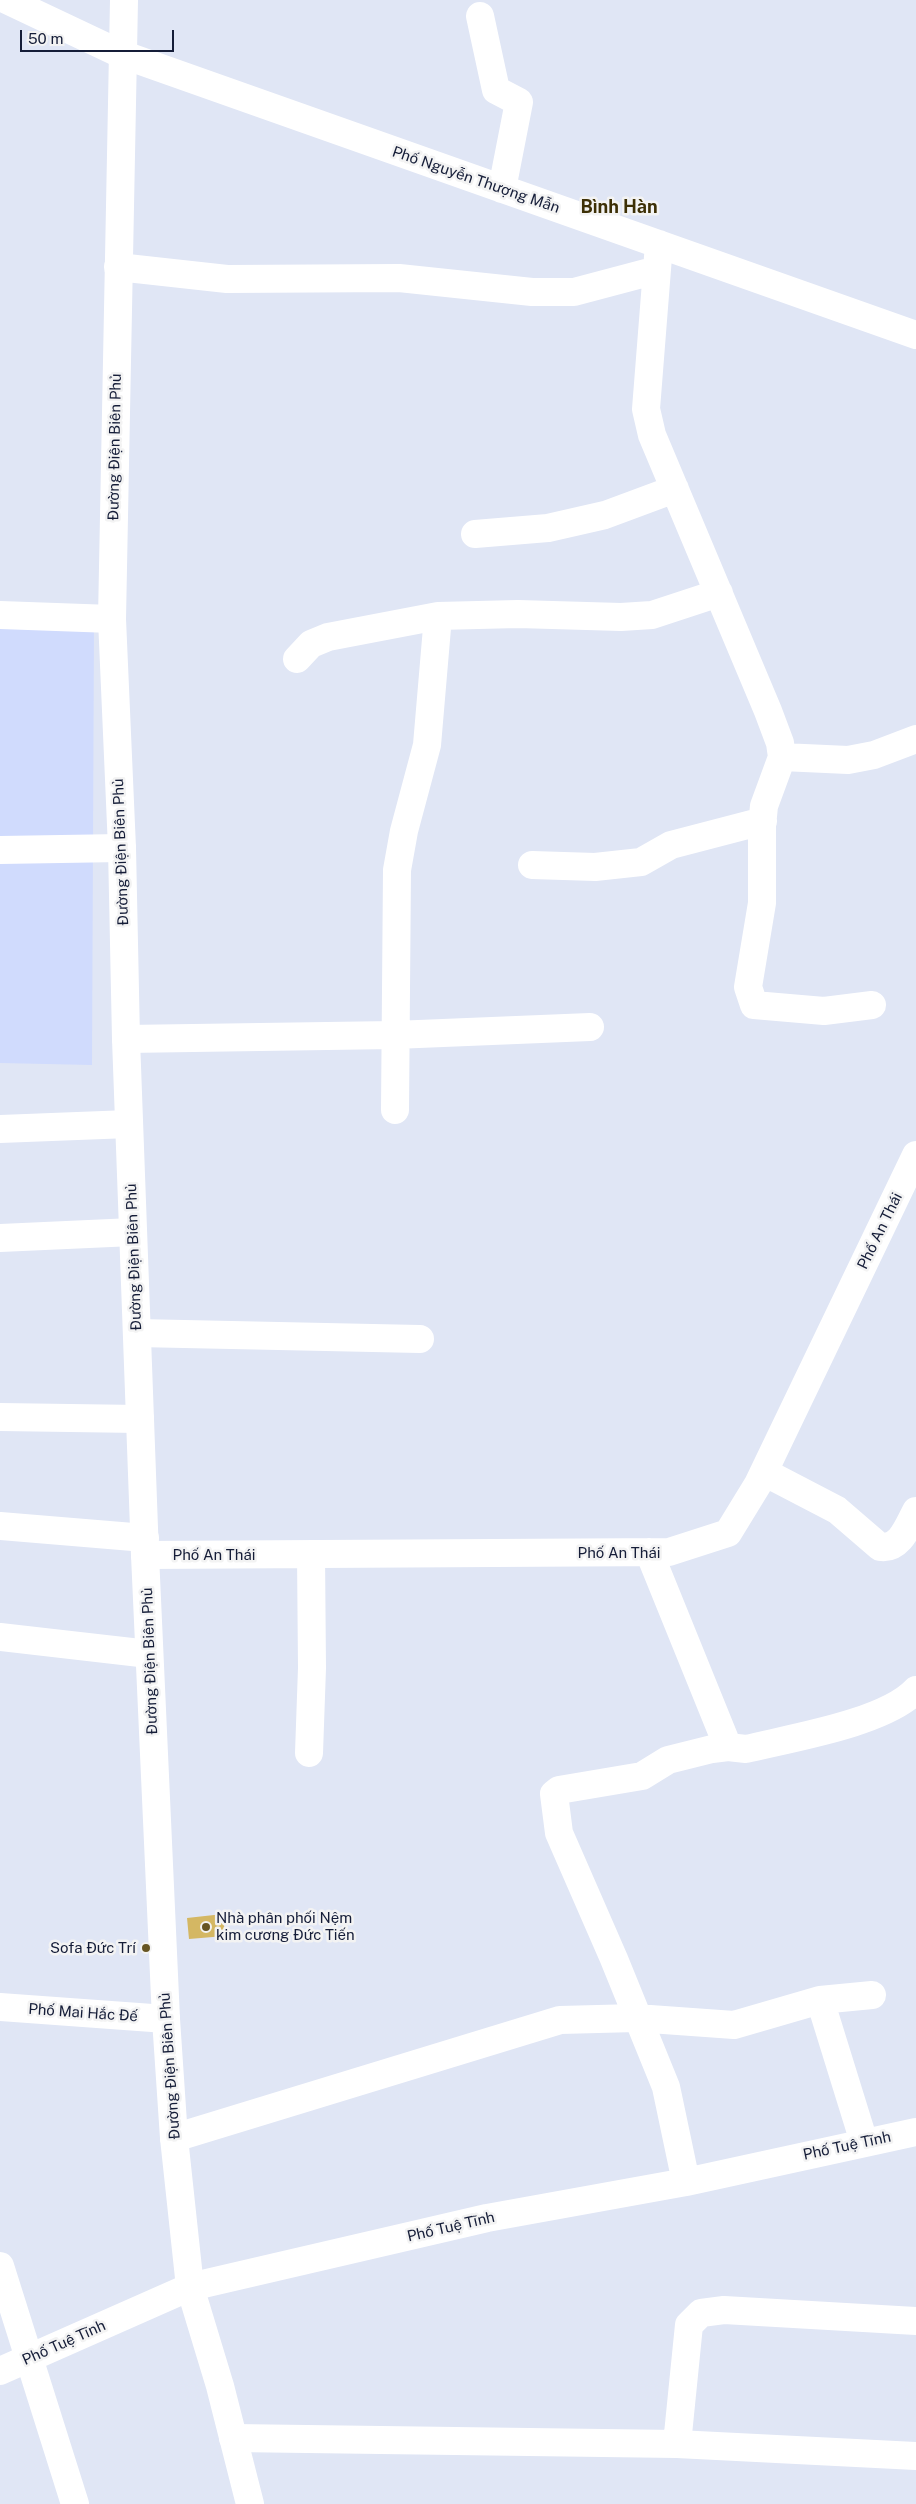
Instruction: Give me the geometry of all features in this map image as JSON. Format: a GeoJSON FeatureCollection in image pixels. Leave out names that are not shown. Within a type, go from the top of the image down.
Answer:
{"type":"FeatureCollection","features":[{"type":"Feature","properties":{"kind":"street","name":"Phố Nguyễn Thượng Mẫn"},"geometry":{"type":"LineString","coordinates":[[7,0],[121,54],[502,189],[658,257],[916,335]]}},
{"type":"Feature","properties":{"kind":"street","name":"Đường Điện Biên Phủ"},"geometry":{"type":"LineString","coordinates":[[124,0],[121,54],[112,619],[122,848],[126,1038],[149,1654],[166,2019],[174,2138],[190,2287],[250,2504]]}},
{"type":"Feature","properties":{"kind":"street"},"geometry":{"type":"LineString","coordinates":[[480,16],[496,90],[519,102],[502,189]]}},
{"type":"Feature","properties":{"kind":"street"},"geometry":{"type":"LineString","coordinates":[[118,267],[227,279],[399,278],[548,292],[574,292],[658,257],[646,409],[652,435],[768,711],[780,743],[782,757],[764,806],[762,903],[748,987],[754,1005],[824,1011],[872,1005]]}},
{"type":"Feature","properties":{"kind":"street"},"geometry":{"type":"LineString","coordinates":[[475,534],[548,528],[605,515],[675,489]]}},
{"type":"Feature","properties":{"kind":"street"},"geometry":{"type":"LineString","coordinates":[[297,659],[311,644],[328,637],[438,616],[518,614],[622,617],[652,615],[719,593]]}},
{"type":"Feature","properties":{"kind":"street"},"geometry":{"type":"LineString","coordinates":[[0,616],[112,619]]}},
{"type":"Feature","properties":{"kind":"street"},"geometry":{"type":"LineString","coordinates":[[395,1110],[394,1035],[397,870],[404,831],[430,732],[438,616]]}},
{"type":"Feature","properties":{"kind":"street"},"geometry":{"type":"LineString","coordinates":[[782,757],[848,760],[874,754],[916,739]]}},
{"type":"Feature","properties":{"kind":"street"},"geometry":{"type":"LineString","coordinates":[[532,864],[595,867],[641,862],[671,845],[763,821]]}},
{"type":"Feature","properties":{"kind":"street"},"geometry":{"type":"LineString","coordinates":[[0,850],[122,848]]}},
{"type":"Feature","properties":{"kind":"street"},"geometry":{"type":"LineString","coordinates":[[126,1038],[394,1035],[590,1027]]}},
{"type":"Feature","properties":{"kind":"street"},"geometry":{"type":"LineString","coordinates":[[0,1129],[129,1124]]}},
{"type":"Feature","properties":{"kind":"street","name":"Phố An Thái"},"geometry":{"type":"LineString","coordinates":[[0,1526],[145,1547],[311,1554],[669,1552],[728,1533],[764,1472],[916,1155]]}},
{"type":"Feature","properties":{"kind":"street"},"geometry":{"type":"LineString","coordinates":[[0,1238],[133,1232]]}},
{"type":"Feature","properties":{"kind":"street"},"geometry":{"type":"LineString","coordinates":[[137,1333],[420,1339]]}},
{"type":"Feature","properties":{"kind":"street"},"geometry":{"type":"LineString","coordinates":[[0,1418],[140,1420]]}},
{"type":"Feature","properties":{"kind":"street"},"geometry":{"type":"LineString","coordinates":[[764,1472],[837,1510],[880,1547],[887,1548],[897,1543],[916,1511]]}},
{"type":"Feature","properties":{"kind":"street"},"geometry":{"type":"LineString","coordinates":[[649,1552],[728,1747]]}},
{"type":"Feature","properties":{"kind":"street"},"geometry":{"type":"LineString","coordinates":[[309,1753],[312,1668],[311,1554]]}},
{"type":"Feature","properties":{"kind":"street"},"geometry":{"type":"LineString","coordinates":[[0,1637],[149,1654]]}},
{"type":"Feature","properties":{"kind":"street"},"geometry":{"type":"LineString","coordinates":[[686,2182],[666,2087],[636,2018],[614,1959],[559,1833],[554,1794],[559,1790],[642,1776],[668,1760],[712,1748],[746,1749],[854,1722],[887,1708],[916,1690]]}},
{"type":"Feature","properties":{"kind":"street"},"geometry":{"type":"LineString","coordinates":[[174,2138],[560,2020],[636,2018],[734,2025],[820,2000],[872,1994]]}},
{"type":"Feature","properties":{"kind":"street"},"geometry":{"type":"LineString","coordinates":[[820,2000],[864,2142]]}},
{"type":"Feature","properties":{"kind":"street","name":"Phố Mai Hắc Đế"},"geometry":{"type":"LineString","coordinates":[[0,2007],[166,2019]]}},
{"type":"Feature","properties":{"kind":"street","name":"Phố Tuệ Tĩnh"},"geometry":{"type":"LineString","coordinates":[[0,2371],[190,2287],[487,2218],[686,2182],[916,2132]]}},
{"type":"Feature","properties":{"kind":"street"},"geometry":{"type":"LineString","coordinates":[[0,2266],[75,2504]]}},
{"type":"Feature","properties":{"kind":"street"},"geometry":{"type":"LineString","coordinates":[[678,2444],[689,2325],[701,2313],[724,2310],[916,2321]]}},
{"type":"Feature","properties":{"kind":"street"},"geometry":{"type":"LineString","coordinates":[[233,2438],[678,2444],[916,2456]]}},
{"type":"Feature","properties":{"kind":"shaded area"},"geometry":{"type":"Polygon","coordinates":[[[0,623],[94,626],[92,1065],[0,1063],[0,623]]]}},
{"type":"Feature","properties":{"kind":"building","name":"Nhà phân phối Nệm kim cương Đức Tiến"},"geometry":{"type":"Polygon","coordinates":[[[223,1914],[225,1936],[189,1939],[187,1918],[223,1914]]]}},
{"type":"Feature","properties":{"kind":"place","name":"Nhà phân phối Nệm kim cương Đức Tiến"},"geometry":{"type":"Point","coordinates":[206,1927]}},
{"type":"Feature","properties":{"kind":"place","name":"Sofa Đức Trí"},"geometry":{"type":"Point","coordinates":[146,1948]}},
{"type":"Feature","properties":{"kind":"district","name":"Bình Hàn"},"geometry":{"type":"Point","coordinates":[619,207]}}]}
